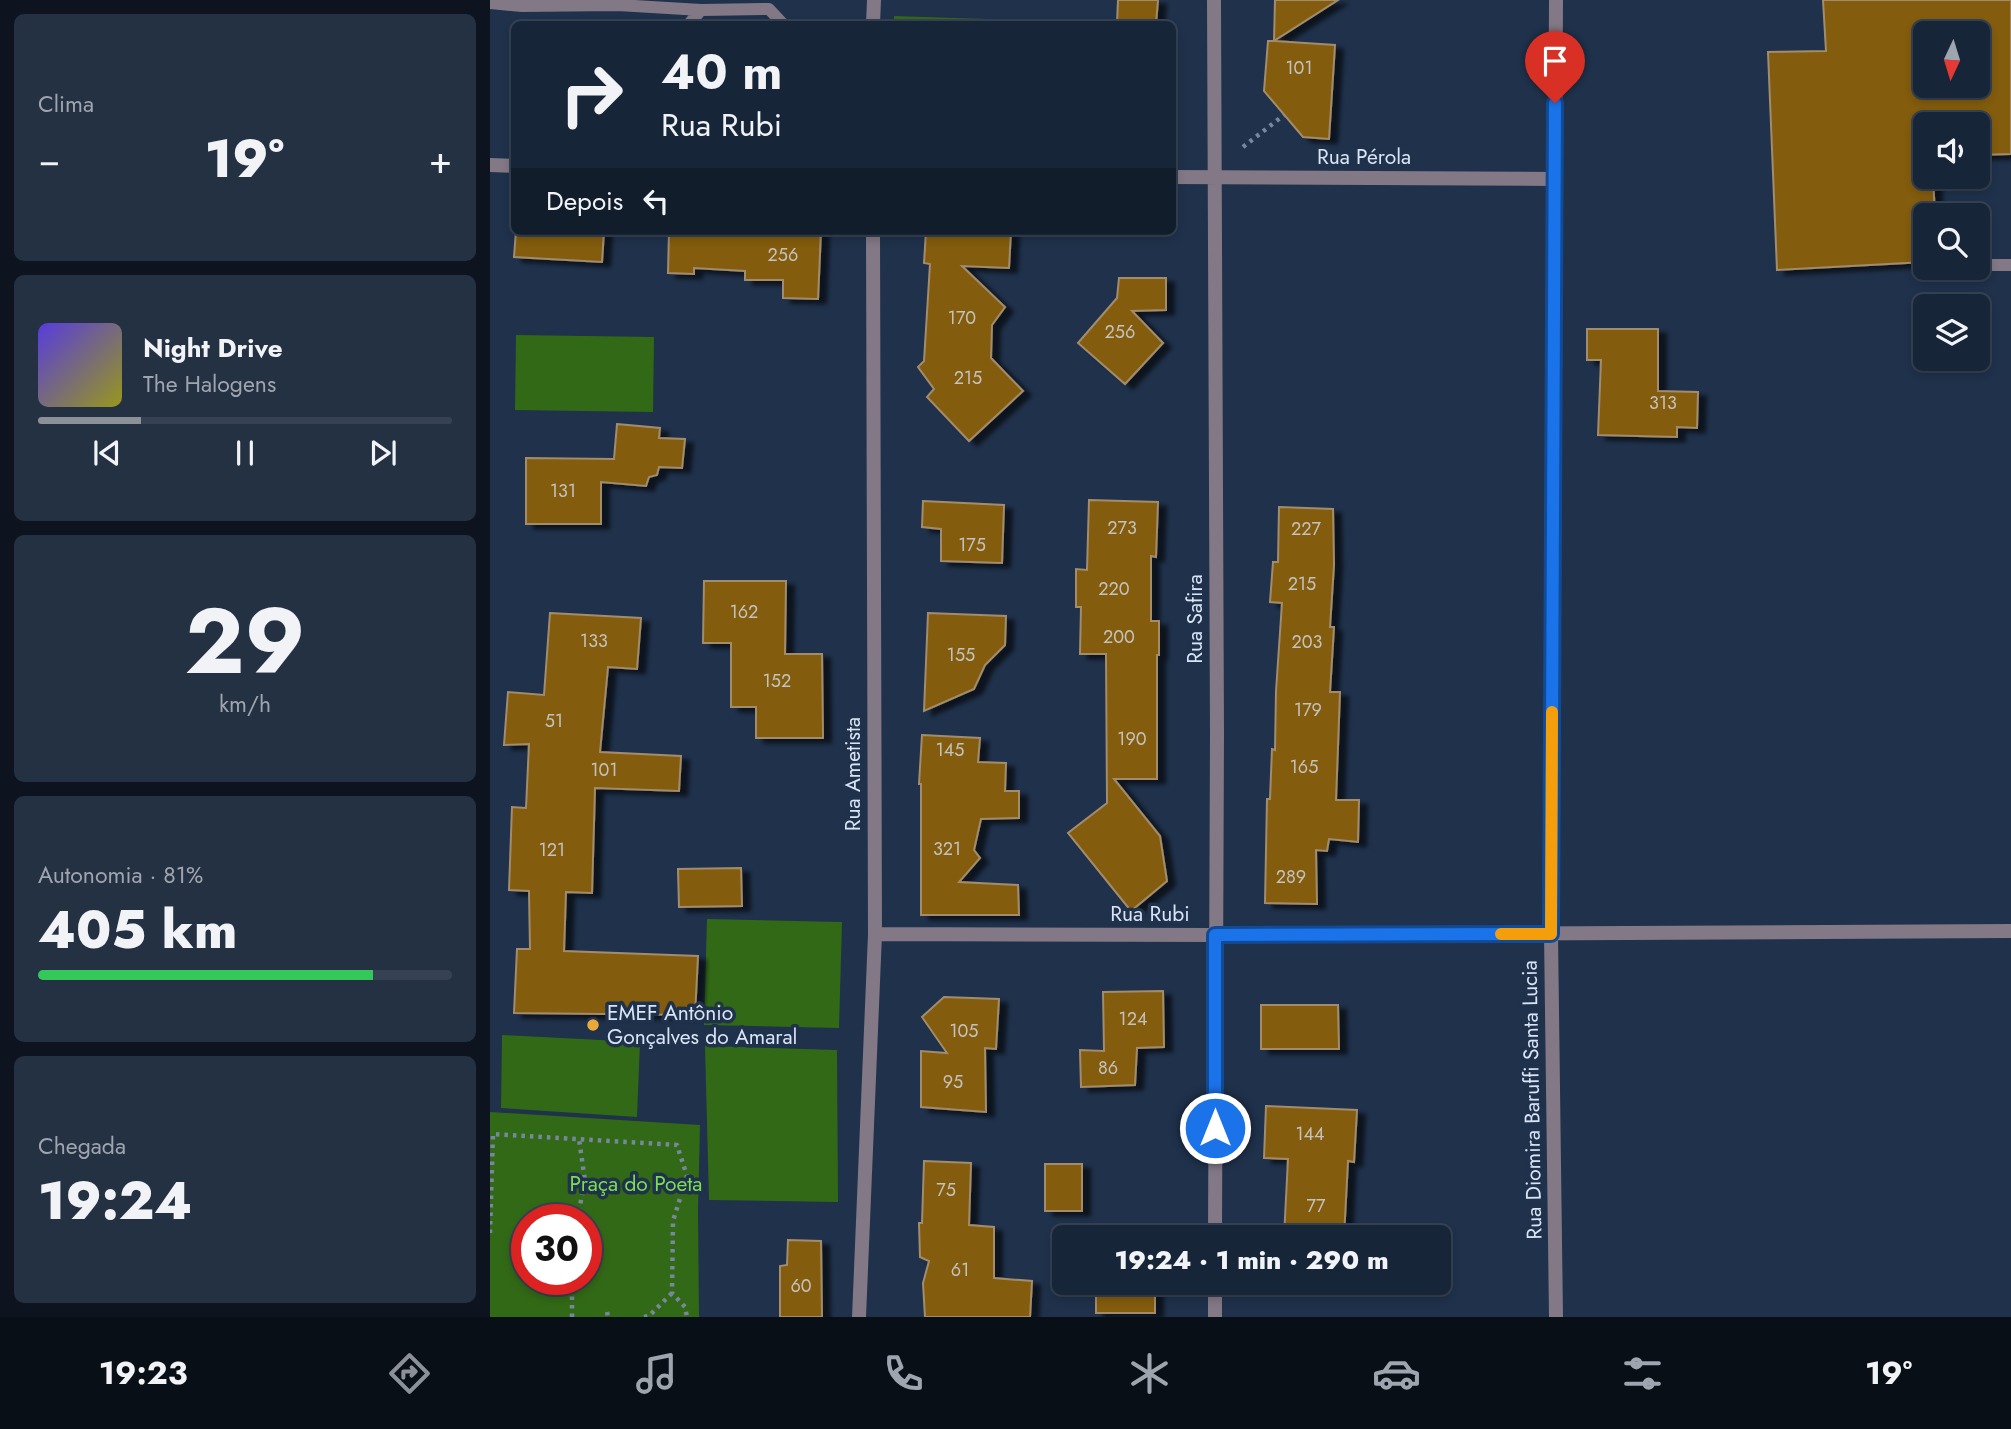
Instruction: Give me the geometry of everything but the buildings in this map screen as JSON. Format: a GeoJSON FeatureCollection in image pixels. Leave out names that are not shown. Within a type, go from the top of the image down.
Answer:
{"type":"FeatureCollection","features":[{"type":"Feature","properties":{"kind":"street"},"geometry":{"type":"LineString","coordinates":[[873,21],[874,0]]}},
{"type":"Feature","properties":{"kind":"street","name":"Rua Safira"},"geometry":{"type":"LineString","coordinates":[[1214,0],[1217,706],[1215,1225]]}},
{"type":"Feature","properties":{"kind":"street","name":"Rua Diomira Baruffi Santa Lucia"},"geometry":{"type":"LineString","coordinates":[[1556,0],[1551,934],[1556,1317]]}},
{"type":"Feature","properties":{"kind":"street"},"geometry":{"type":"LineString","coordinates":[[490,165],[511,166]]}},
{"type":"Feature","properties":{"kind":"street","name":"Rua Pérola"},"geometry":{"type":"LineString","coordinates":[[1176,177],[1555,179]]}},
{"type":"Feature","properties":{"kind":"street","name":"Rua Ametista"},"geometry":{"type":"LineString","coordinates":[[859,1317],[875,934],[873,235]]}},
{"type":"Feature","properties":{"kind":"street","name":"Rua Rubi"},"geometry":{"type":"LineString","coordinates":[[875,934],[2011,931]]}},
{"type":"Feature","properties":{"kind":"street"},"geometry":{"type":"LineString","coordinates":[[1215,1295],[1216,1317]]}},
{"type":"Feature","properties":{"kind":"lane"},"geometry":{"type":"LineString","coordinates":[[490,3],[522,6],[618,5],[701,10],[769,9],[780,21]]}},
{"type":"Feature","properties":{"kind":"lane"},"geometry":{"type":"LineString","coordinates":[[692,21],[701,10]]}},
{"type":"Feature","properties":{"kind":"lane"},"geometry":{"type":"LineString","coordinates":[[1990,265],[2011,265]]}},
{"type":"Feature","properties":{"kind":"path"},"geometry":{"type":"LineString","coordinates":[[1243,147],[1284,116]]}},
{"type":"Feature","properties":{"kind":"path"},"geometry":{"type":"LineString","coordinates":[[490,1233],[493,1134],[677,1145],[687,1175],[673,1221],[672,1293],[685,1307],[687,1317]]}},
{"type":"Feature","properties":{"kind":"path"},"geometry":{"type":"LineString","coordinates":[[579,1139],[585,1181],[580,1204]]}},
{"type":"Feature","properties":{"kind":"path"},"geometry":{"type":"LineString","coordinates":[[644,1317],[649,1316],[672,1293]]}},
{"type":"Feature","properties":{"kind":"path"},"geometry":{"type":"LineString","coordinates":[[572,1295],[572,1317]]}},
{"type":"Feature","properties":{"kind":"green space"},"geometry":{"type":"Polygon","coordinates":[[[894,16],[1046,21],[894,21],[894,16]]]}},
{"type":"Feature","properties":{"kind":"green space"},"geometry":{"type":"Polygon","coordinates":[[[516,335],[654,337],[653,412],[515,410],[516,335]]]}},
{"type":"Feature","properties":{"kind":"green space"},"geometry":{"type":"Polygon","coordinates":[[[707,919],[842,922],[839,1028],[704,1025],[707,919]]]}},
{"type":"Feature","properties":{"kind":"green space"},"geometry":{"type":"Polygon","coordinates":[[[502,1035],[640,1042],[637,1117],[501,1108],[502,1035]]]}},
{"type":"Feature","properties":{"kind":"green space"},"geometry":{"type":"Polygon","coordinates":[[[705,1046],[837,1050],[838,1202],[709,1200],[705,1046]]]}},
{"type":"Feature","properties":{"kind":"green space","name":"Praça do Poeta"},"geometry":{"type":"Polygon","coordinates":[[[490,1112],[700,1125],[699,1317],[490,1317],[490,1112]]]}},
{"type":"Feature","properties":{"kind":"slow traffic"},"geometry":{"type":"LineString","coordinates":[[1501,934],[1551,934],[1552,712]]}},
{"type":"Feature","properties":{"kind":"place","name":"EMEF Antônio Gonçalves do Amaral"},"geometry":{"type":"Point","coordinates":[593,1025]}},
{"type":"Feature","properties":{"kind":"route"},"geometry":{"type":"LineString","coordinates":[[1215,1128],[1215,935],[1551,934],[1555,103]]}}]}
